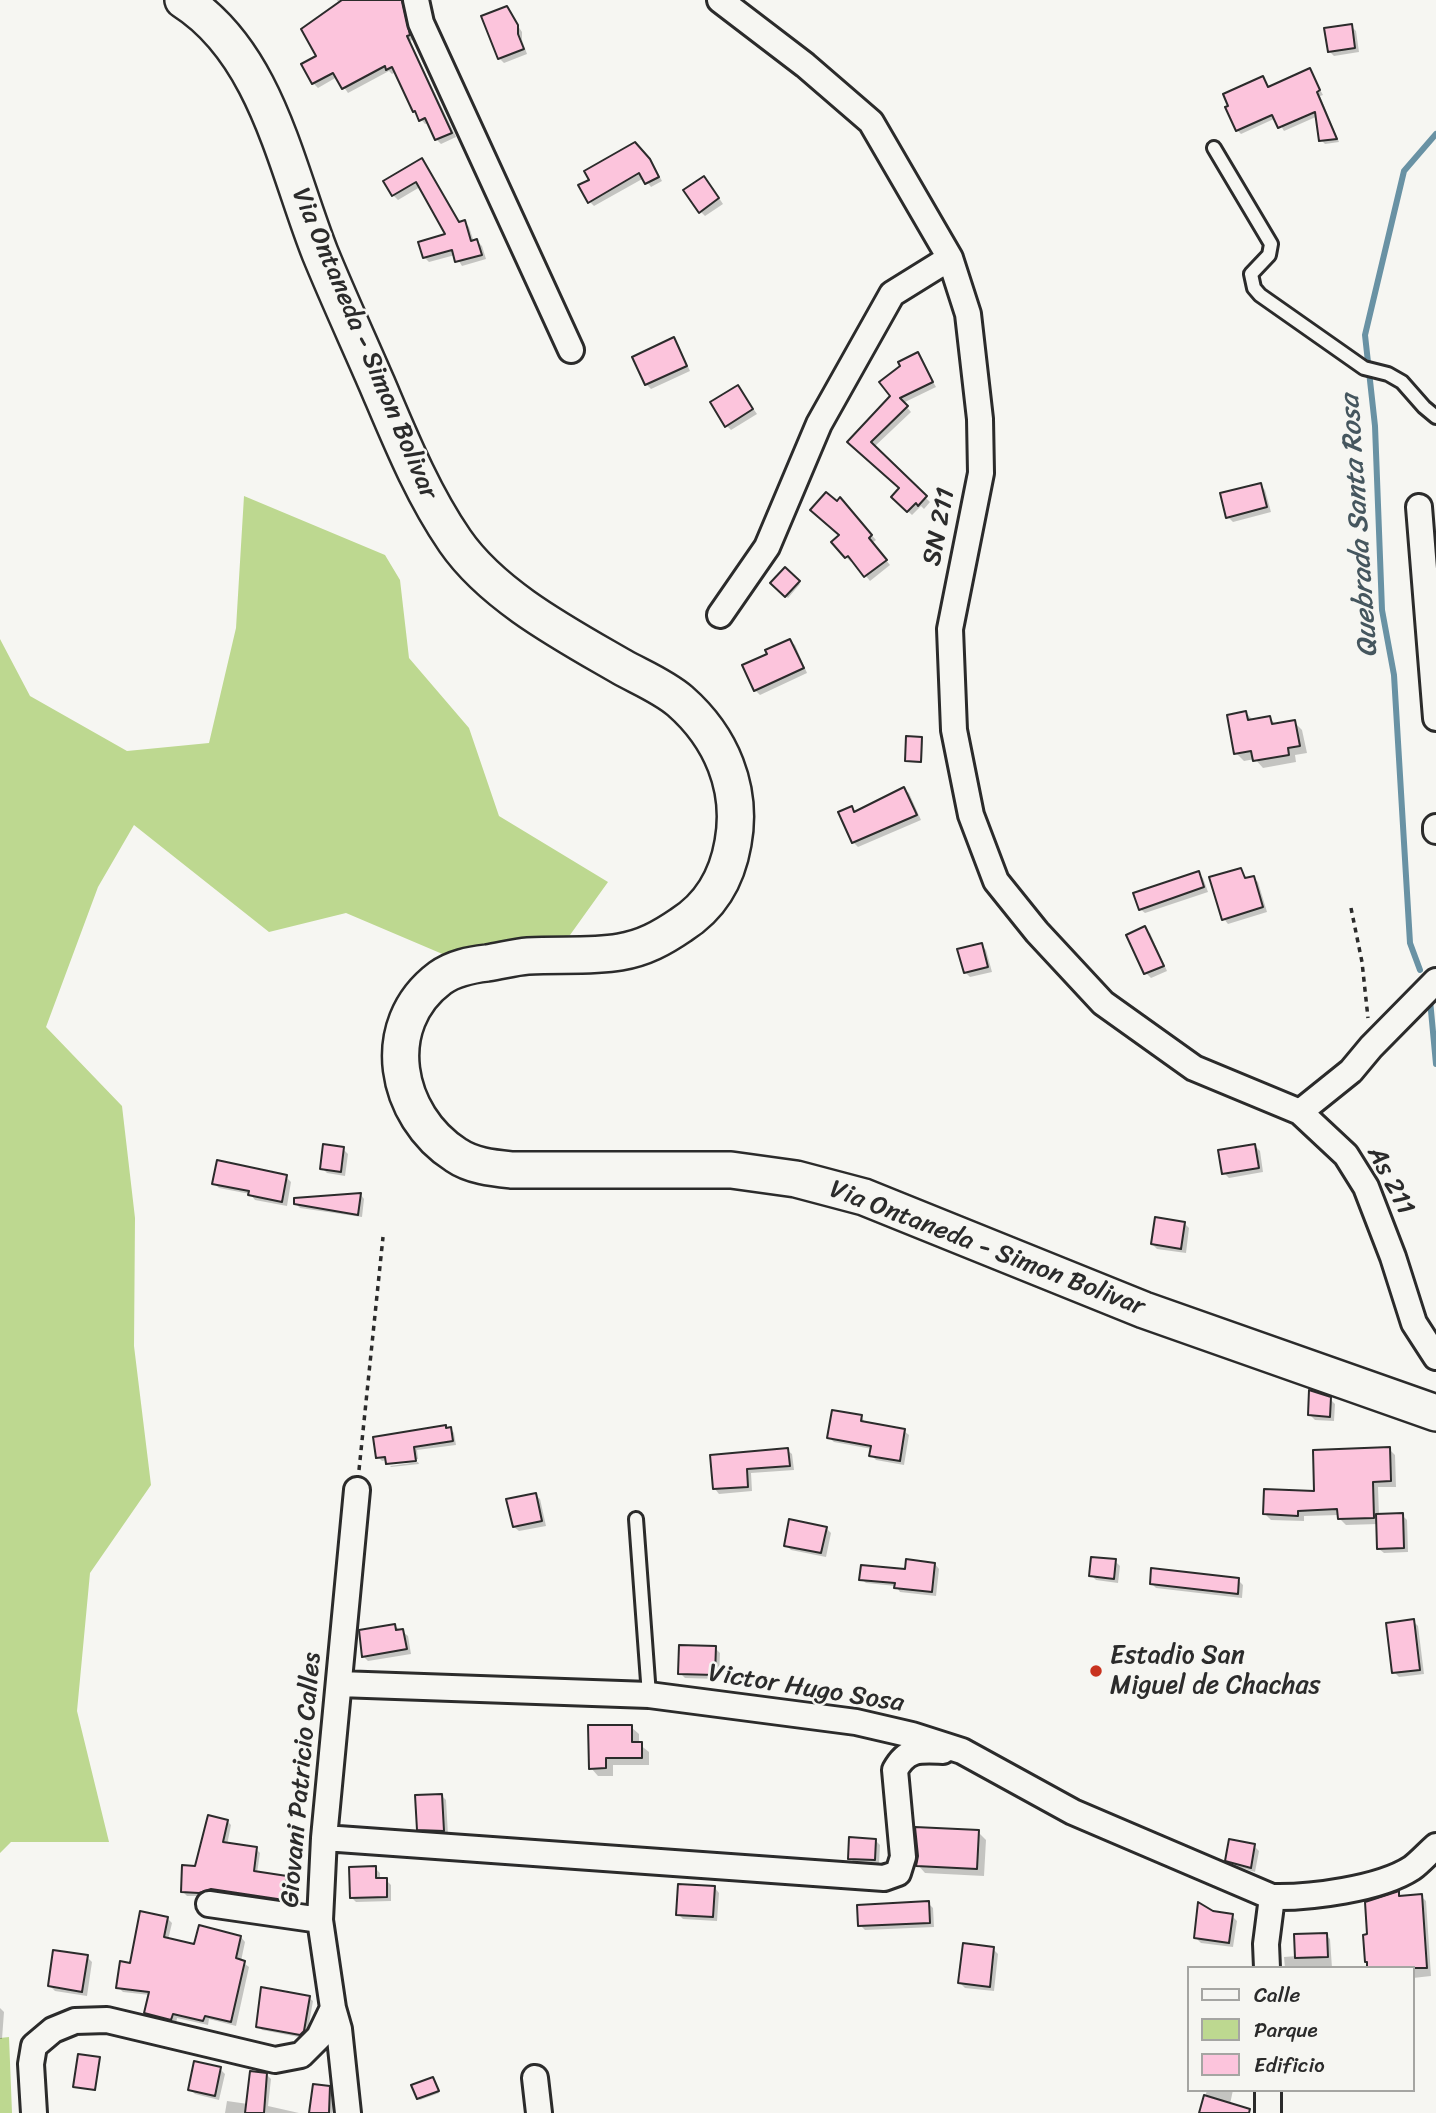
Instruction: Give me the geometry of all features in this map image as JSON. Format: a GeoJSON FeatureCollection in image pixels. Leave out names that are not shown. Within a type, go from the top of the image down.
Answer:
{"type":"FeatureCollection","features":[{"type":"Feature","properties":{"kind":"street","name":"Via Ontaneda - Simon Bolivar"},"geometry":{"type":"LineString","coordinates":[[183,0],[202,13],[230,42],[255,83],[320,252],[404,447],[431,502],[457,544],[478,568],[505,591],[560,631],[678,699],[709,733],[731,776],[736,805],[733,844],[722,881],[712,898],[687,922],[651,944],[618,953],[526,956],[465,965],[443,976],[424,992],[410,1011],[401,1034],[401,1052],[406,1093],[413,1110],[425,1127],[441,1144],[460,1158],[485,1167],[512,1170],[731,1170],[796,1179],[864,1197],[1144,1310],[1436,1412]]}},
{"type":"Feature","properties":{"kind":"street"},"geometry":{"type":"LineString","coordinates":[[416,0],[421,23],[571,351]]}},
{"type":"Feature","properties":{"kind":"street","name":"SN 211"},"geometry":{"type":"LineString","coordinates":[[720,0],[805,65],[871,122],[950,258],[968,314],[979,419],[981,473],[950,629],[954,730],[971,815],[996,881],[1037,932],[1103,1003],[1194,1068]]}},
{"type":"Feature","properties":{"kind":"street"},"geometry":{"type":"LineString","coordinates":[[720,615],[767,547],[819,424],[892,294],[950,258]]}},
{"type":"Feature","properties":{"kind":"street"},"geometry":{"type":"LineString","coordinates":[[1419,507],[1436,718]]}},
{"type":"Feature","properties":{"kind":"street"},"geometry":{"type":"LineString","coordinates":[[1300,1112],[1351,1071],[1436,981]]}},
{"type":"Feature","properties":{"kind":"street","name":"As 211"},"geometry":{"type":"LineString","coordinates":[[1194,1068],[1300,1112],[1346,1155],[1366,1187],[1393,1257],[1414,1323],[1436,1357]]}},
{"type":"Feature","properties":{"kind":"street","name":"Giovani Patricio Calles"},"geometry":{"type":"LineString","coordinates":[[348,2113],[339,2029],[333,2008],[320,1920],[324,1838],[357,1490]]}},
{"type":"Feature","properties":{"kind":"street","name":"Victor Hugo Sosa"},"geometry":{"type":"LineString","coordinates":[[339,1684],[649,1695],[856,1722],[912,1735],[962,1751],[1073,1812],[1272,1897]]}},
{"type":"Feature","properties":{"kind":"street"},"geometry":{"type":"LineString","coordinates":[[324,1838],[884,1878],[898,1873],[903,1857],[895,1770],[901,1759],[915,1751],[962,1751]]}},
{"type":"Feature","properties":{"kind":"street"},"geometry":{"type":"LineString","coordinates":[[1267,1966],[1266,1944],[1272,1897],[1313,1895],[1380,1881],[1411,1868],[1436,1846]]}},
{"type":"Feature","properties":{"kind":"street"},"geometry":{"type":"LineString","coordinates":[[209,1904],[320,1920]]}},
{"type":"Feature","properties":{"kind":"street"},"geometry":{"type":"LineString","coordinates":[[34,2113],[31,2064],[34,2046],[53,2030],[75,2021],[107,2020],[275,2060],[301,2055],[319,2036],[333,2008]]}},
{"type":"Feature","properties":{"kind":"street"},"geometry":{"type":"LineString","coordinates":[[535,2078],[539,2113]]}},
{"type":"Feature","properties":{"kind":"street"},"geometry":{"type":"LineString","coordinates":[[1268,2092],[1268,2113]]}},
{"type":"Feature","properties":{"kind":"lane"},"geometry":{"type":"LineString","coordinates":[[1214,148],[1271,244],[1269,255],[1251,274],[1254,288],[1267,301],[1364,368],[1388,374],[1402,382],[1424,407],[1436,416]]}},
{"type":"Feature","properties":{"kind":"lane"},"geometry":{"type":"LineString","coordinates":[[636,1519],[649,1695]]}},
{"type":"Feature","properties":{"kind":"path"},"geometry":{"type":"LineString","coordinates":[[1351,908],[1362,962],[1369,1027]]}},
{"type":"Feature","properties":{"kind":"path"},"geometry":{"type":"LineString","coordinates":[[357,1490],[383,1237]]}},
{"type":"Feature","properties":{"kind":"green space"},"geometry":{"type":"Polygon","coordinates":[[[244,496],[385,555],[400,580],[409,658],[469,728],[499,816],[608,882],[570,935],[466,964],[346,913],[269,932],[134,825],[98,887],[46,1027],[122,1106],[135,1218],[134,1346],[151,1485],[90,1573],[77,1711],[109,1842],[11,1842],[0,1853],[0,639],[30,696],[127,751],[209,743],[236,628],[244,496]]]}},
{"type":"Feature","properties":{"kind":"green space"},"geometry":{"type":"Polygon","coordinates":[[[9,2037],[12,2113],[0,2113],[0,2038],[9,2037]]]}},
{"type":"Feature","properties":{"kind":"building"},"geometry":{"type":"Polygon","coordinates":[[[342,0],[402,0],[410,35],[407,36],[452,133],[435,140],[425,118],[419,121],[415,111],[413,112],[392,67],[386,70],[385,66],[342,89],[333,73],[312,84],[301,64],[316,56],[301,29],[342,0]]]}},
{"type":"Feature","properties":{"kind":"building"},"geometry":{"type":"Polygon","coordinates":[[[507,6],[518,25],[518,34],[524,49],[498,59],[481,16],[507,6]]]}},
{"type":"Feature","properties":{"kind":"building"},"geometry":{"type":"Polygon","coordinates":[[[1352,24],[1355,48],[1328,52],[1324,28],[1352,24]]]}},
{"type":"Feature","properties":{"kind":"building"},"geometry":{"type":"Polygon","coordinates":[[[1310,68],[1337,139],[1319,141],[1315,112],[1278,128],[1272,115],[1236,131],[1225,107],[1228,106],[1223,94],[1263,76],[1268,87],[1310,68]]]}},
{"type":"Feature","properties":{"kind":"building"},"geometry":{"type":"Polygon","coordinates":[[[635,142],[650,159],[659,177],[645,184],[639,173],[588,203],[578,185],[589,180],[584,171],[635,142]]]}},
{"type":"Feature","properties":{"kind":"building"},"geometry":{"type":"Polygon","coordinates":[[[422,158],[459,222],[465,220],[471,241],[477,239],[482,255],[455,262],[452,250],[423,258],[418,242],[445,234],[416,182],[392,196],[383,181],[422,158]]]}},
{"type":"Feature","properties":{"kind":"building"},"geometry":{"type":"Polygon","coordinates":[[[704,176],[719,198],[699,213],[683,190],[704,176]]]}},
{"type":"Feature","properties":{"kind":"building"},"geometry":{"type":"Polygon","coordinates":[[[674,337],[687,366],[645,385],[632,357],[674,337]]]}},
{"type":"Feature","properties":{"kind":"building"},"geometry":{"type":"Polygon","coordinates":[[[918,352],[933,382],[900,398],[908,406],[871,442],[927,496],[918,506],[916,503],[907,512],[891,497],[899,488],[847,442],[890,396],[879,382],[900,366],[898,362],[918,352]]]}},
{"type":"Feature","properties":{"kind":"building"},"geometry":{"type":"Polygon","coordinates":[[[738,385],[753,409],[725,427],[710,402],[738,385]]]}},
{"type":"Feature","properties":{"kind":"building"},"geometry":{"type":"Polygon","coordinates":[[[1261,483],[1267,507],[1226,518],[1220,493],[1261,483]]]}},
{"type":"Feature","properties":{"kind":"building"},"geometry":{"type":"Polygon","coordinates":[[[826,492],[837,501],[840,497],[872,535],[869,538],[887,560],[864,577],[848,556],[845,558],[831,542],[839,535],[810,510],[826,492]]]}},
{"type":"Feature","properties":{"kind":"building"},"geometry":{"type":"Polygon","coordinates":[[[785,567],[800,581],[785,597],[770,583],[785,567]]]}},
{"type":"Feature","properties":{"kind":"building"},"geometry":{"type":"Polygon","coordinates":[[[790,639],[804,668],[754,691],[742,665],[767,654],[765,650],[790,639]]]}},
{"type":"Feature","properties":{"kind":"building"},"geometry":{"type":"Polygon","coordinates":[[[1246,711],[1248,720],[1270,716],[1272,724],[1295,720],[1300,746],[1288,748],[1289,755],[1253,761],[1251,751],[1234,754],[1227,715],[1246,711]]]}},
{"type":"Feature","properties":{"kind":"building"},"geometry":{"type":"Polygon","coordinates":[[[906,736],[922,737],[921,762],[905,761],[906,736]]]}},
{"type":"Feature","properties":{"kind":"building"},"geometry":{"type":"Polygon","coordinates":[[[904,787],[917,815],[852,843],[838,812],[852,806],[854,812],[904,787]]]}},
{"type":"Feature","properties":{"kind":"building"},"geometry":{"type":"Polygon","coordinates":[[[1241,868],[1245,878],[1254,876],[1263,907],[1222,920],[1209,877],[1241,868]]]}},
{"type":"Feature","properties":{"kind":"building"},"geometry":{"type":"Polygon","coordinates":[[[1199,871],[1204,887],[1139,910],[1133,893],[1199,871]]]}},
{"type":"Feature","properties":{"kind":"building"},"geometry":{"type":"Polygon","coordinates":[[[1145,926],[1164,966],[1144,974],[1126,935],[1145,926]]]}},
{"type":"Feature","properties":{"kind":"building"},"geometry":{"type":"Polygon","coordinates":[[[982,943],[988,967],[964,973],[957,949],[982,943]]]}},
{"type":"Feature","properties":{"kind":"building"},"geometry":{"type":"Polygon","coordinates":[[[323,1144],[344,1147],[341,1172],[320,1169],[323,1144]]]}},
{"type":"Feature","properties":{"kind":"building"},"geometry":{"type":"Polygon","coordinates":[[[1255,1144],[1259,1168],[1222,1174],[1218,1150],[1255,1144]]]}},
{"type":"Feature","properties":{"kind":"building"},"geometry":{"type":"Polygon","coordinates":[[[217,1160],[287,1175],[282,1202],[248,1195],[249,1191],[212,1184],[217,1160]]]}},
{"type":"Feature","properties":{"kind":"building"},"geometry":{"type":"Polygon","coordinates":[[[361,1193],[358,1215],[294,1204],[294,1198],[361,1193]]]}},
{"type":"Feature","properties":{"kind":"building"},"geometry":{"type":"Polygon","coordinates":[[[1155,1217],[1185,1222],[1181,1249],[1151,1244],[1155,1217]]]}},
{"type":"Feature","properties":{"kind":"building"},"geometry":{"type":"Polygon","coordinates":[[[1309,1390],[1331,1397],[1330,1417],[1308,1415],[1309,1390]]]}},
{"type":"Feature","properties":{"kind":"building"},"geometry":{"type":"Polygon","coordinates":[[[832,1410],[862,1415],[861,1421],[905,1429],[900,1461],[869,1456],[871,1446],[827,1438],[832,1410]]]}},
{"type":"Feature","properties":{"kind":"building"},"geometry":{"type":"Polygon","coordinates":[[[446,1425],[446,1428],[451,1427],[453,1441],[414,1447],[416,1461],[386,1464],[385,1457],[376,1458],[373,1437],[446,1425]]]}},
{"type":"Feature","properties":{"kind":"building"},"geometry":{"type":"Polygon","coordinates":[[[1390,1447],[1391,1481],[1373,1482],[1374,1518],[1338,1519],[1337,1509],[1298,1511],[1298,1516],[1263,1514],[1264,1489],[1314,1491],[1313,1450],[1390,1447]]]}},
{"type":"Feature","properties":{"kind":"building"},"geometry":{"type":"Polygon","coordinates":[[[788,1448],[790,1466],[747,1469],[748,1487],[713,1489],[710,1455],[788,1448]]]}},
{"type":"Feature","properties":{"kind":"building"},"geometry":{"type":"Polygon","coordinates":[[[536,1493],[542,1521],[513,1527],[506,1499],[536,1493]]]}},
{"type":"Feature","properties":{"kind":"building"},"geometry":{"type":"Polygon","coordinates":[[[1403,1513],[1404,1548],[1377,1549],[1376,1514],[1403,1513]]]}},
{"type":"Feature","properties":{"kind":"building"},"geometry":{"type":"Polygon","coordinates":[[[789,1519],[827,1527],[821,1553],[784,1546],[789,1519]]]}},
{"type":"Feature","properties":{"kind":"building"},"geometry":{"type":"Polygon","coordinates":[[[1091,1557],[1116,1559],[1114,1579],[1089,1576],[1091,1557]]]}},
{"type":"Feature","properties":{"kind":"building"},"geometry":{"type":"Polygon","coordinates":[[[906,1559],[935,1563],[932,1592],[894,1588],[895,1583],[859,1580],[861,1565],[905,1569],[906,1559]]]}},
{"type":"Feature","properties":{"kind":"building"},"geometry":{"type":"Polygon","coordinates":[[[1151,1568],[1239,1578],[1238,1594],[1150,1584],[1151,1568]]]}},
{"type":"Feature","properties":{"kind":"building"},"geometry":{"type":"Polygon","coordinates":[[[1414,1619],[1420,1670],[1392,1673],[1386,1623],[1414,1619]]]}},
{"type":"Feature","properties":{"kind":"building"},"geometry":{"type":"Polygon","coordinates":[[[395,1624],[396,1630],[403,1629],[407,1649],[362,1657],[359,1630],[395,1624]]]}},
{"type":"Feature","properties":{"kind":"building"},"geometry":{"type":"Polygon","coordinates":[[[679,1645],[716,1646],[715,1675],[678,1674],[679,1645]]]}},
{"type":"Feature","properties":{"kind":"building"},"geometry":{"type":"Polygon","coordinates":[[[588,1725],[632,1725],[632,1742],[642,1742],[642,1758],[606,1758],[606,1768],[589,1769],[588,1725]]]}},
{"type":"Feature","properties":{"kind":"building"},"geometry":{"type":"Polygon","coordinates":[[[442,1794],[444,1831],[417,1830],[415,1795],[442,1794]]]}},
{"type":"Feature","properties":{"kind":"building"},"geometry":{"type":"Polygon","coordinates":[[[208,1815],[228,1820],[223,1842],[257,1847],[254,1871],[287,1876],[284,1900],[211,1889],[199,1893],[181,1892],[182,1865],[195,1866],[208,1815]]]}},
{"type":"Feature","properties":{"kind":"building"},"geometry":{"type":"Polygon","coordinates":[[[915,1827],[979,1830],[977,1869],[916,1866],[918,1856],[915,1827]]]}},
{"type":"Feature","properties":{"kind":"building"},"geometry":{"type":"Polygon","coordinates":[[[849,1837],[876,1839],[875,1860],[848,1859],[849,1837]]]}},
{"type":"Feature","properties":{"kind":"building"},"geometry":{"type":"Polygon","coordinates":[[[1229,1839],[1255,1844],[1251,1868],[1225,1861],[1229,1839]]]}},
{"type":"Feature","properties":{"kind":"building"},"geometry":{"type":"Polygon","coordinates":[[[376,1866],[376,1878],[387,1878],[387,1897],[350,1898],[349,1867],[376,1866]]]}},
{"type":"Feature","properties":{"kind":"building"},"geometry":{"type":"Polygon","coordinates":[[[678,1884],[715,1886],[713,1917],[676,1915],[678,1884]]]}},
{"type":"Feature","properties":{"kind":"building"},"geometry":{"type":"Polygon","coordinates":[[[1399,1891],[1399,1896],[1422,1894],[1427,1968],[1367,1966],[1363,1935],[1367,1934],[1365,1902],[1399,1891]]]}},
{"type":"Feature","properties":{"kind":"building"},"geometry":{"type":"Polygon","coordinates":[[[929,1901],[930,1923],[858,1926],[857,1905],[929,1901]]]}},
{"type":"Feature","properties":{"kind":"building"},"geometry":{"type":"Polygon","coordinates":[[[1198,1902],[1213,1911],[1233,1914],[1229,1943],[1194,1938],[1198,1902]]]}},
{"type":"Feature","properties":{"kind":"building"},"geometry":{"type":"Polygon","coordinates":[[[140,1911],[168,1917],[164,1937],[194,1944],[199,1925],[241,1936],[236,1958],[245,1961],[231,2022],[205,2016],[203,2021],[173,2014],[171,2020],[144,2013],[149,1992],[116,1988],[120,1961],[130,1963],[140,1911]]]}},
{"type":"Feature","properties":{"kind":"building"},"geometry":{"type":"Polygon","coordinates":[[[1327,1933],[1328,1957],[1295,1958],[1294,1934],[1327,1933]]]}},
{"type":"Feature","properties":{"kind":"building"},"geometry":{"type":"Polygon","coordinates":[[[963,1943],[994,1947],[990,1987],[958,1983],[963,1943]]]}},
{"type":"Feature","properties":{"kind":"building"},"geometry":{"type":"Polygon","coordinates":[[[53,1950],[88,1955],[82,1992],[48,1986],[53,1950]]]}},
{"type":"Feature","properties":{"kind":"building"},"geometry":{"type":"Polygon","coordinates":[[[261,1987],[310,1996],[304,2031],[300,2035],[256,2027],[261,1987]]]}},
{"type":"Feature","properties":{"kind":"building"},"geometry":{"type":"Polygon","coordinates":[[[78,2054],[100,2057],[95,2090],[73,2087],[78,2054]]]}},
{"type":"Feature","properties":{"kind":"building"},"geometry":{"type":"Polygon","coordinates":[[[194,2061],[221,2067],[215,2096],[188,2090],[194,2061]]]}},
{"type":"Feature","properties":{"kind":"building"},"geometry":{"type":"Polygon","coordinates":[[[250,2071],[267,2073],[264,2113],[245,2113],[250,2071]]]}},
{"type":"Feature","properties":{"kind":"building"},"geometry":{"type":"Polygon","coordinates":[[[433,2077],[439,2091],[417,2099],[411,2085],[433,2077]]]}},
{"type":"Feature","properties":{"kind":"building"},"geometry":{"type":"Polygon","coordinates":[[[313,2084],[330,2086],[329,2113],[309,2113],[313,2084]]]}},
{"type":"Feature","properties":{"kind":"building"},"geometry":{"type":"Polygon","coordinates":[[[1204,2095],[1250,2109],[1249,2113],[1199,2113],[1204,2095]]]}},
{"type":"Feature","properties":{"kind":"waterway","name":"Quebrada Santa Rosa"},"geometry":{"type":"LineString","coordinates":[[1420,970],[1410,943],[1394,675],[1382,610],[1375,426],[1365,335],[1404,171],[1436,134]]}},
{"type":"Feature","properties":{"kind":"waterway"},"geometry":{"type":"LineString","coordinates":[[1430,1000],[1436,1064]]}},
{"type":"Feature","properties":{"kind":"place","name":"Estadio San Miguel de Chachas"},"geometry":{"type":"Point","coordinates":[1096,1671]}}]}
